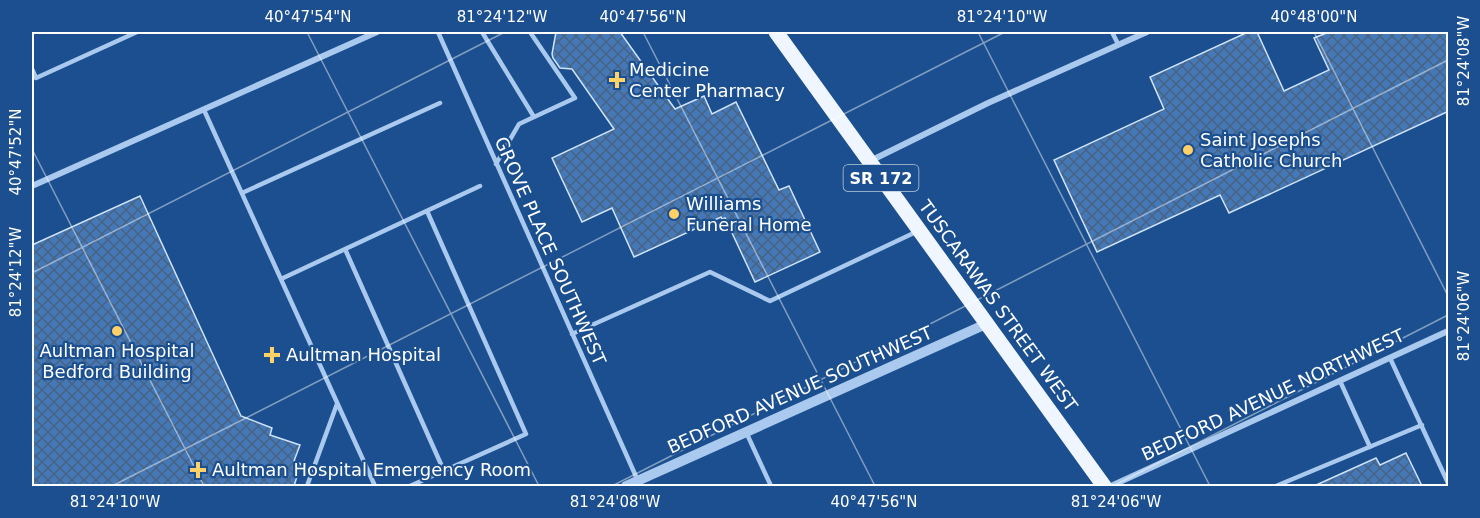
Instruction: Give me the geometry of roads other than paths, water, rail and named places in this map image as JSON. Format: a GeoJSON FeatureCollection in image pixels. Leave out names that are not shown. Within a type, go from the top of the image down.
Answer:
{"type":"FeatureCollection","features":[{"type":"Feature","properties":{"kind":"main road","name":"TUSCARAWAS STREET WEST"},"geometry":{"type":"LineString","coordinates":[[776,32],[1104,486]]}},
{"type":"Feature","properties":{"kind":"street"},"geometry":{"type":"LineString","coordinates":[[32,186],[377,32]]}},
{"type":"Feature","properties":{"kind":"street"},"geometry":{"type":"LineString","coordinates":[[870,161],[988,103],[1147,32]]}},
{"type":"Feature","properties":{"kind":"street","name":"BEDFORD AVENUE SOUTHWEST"},"geometry":{"type":"LineString","coordinates":[[626,486],[986,324]]}},
{"type":"Feature","properties":{"kind":"street","name":"BEDFORD AVENUE NORTHWEST"},"geometry":{"type":"LineString","coordinates":[[1111,486],[1449,331]]}},
{"type":"Feature","properties":{"kind":"lane"},"geometry":{"type":"LineString","coordinates":[[32,69],[36,78],[137,32]]}},
{"type":"Feature","properties":{"kind":"lane","name":"GROVE PLACE SOUTHWEST"},"geometry":{"type":"LineString","coordinates":[[438,32],[638,481]]}},
{"type":"Feature","properties":{"kind":"lane"},"geometry":{"type":"LineString","coordinates":[[482,32],[534,117]]}},
{"type":"Feature","properties":{"kind":"lane"},"geometry":{"type":"LineString","coordinates":[[496,164],[519,124],[575,98],[530,32]]}},
{"type":"Feature","properties":{"kind":"lane"},"geometry":{"type":"LineString","coordinates":[[1112,32],[1118,45]]}},
{"type":"Feature","properties":{"kind":"lane"},"geometry":{"type":"LineString","coordinates":[[242,193],[440,103]]}},
{"type":"Feature","properties":{"kind":"lane"},"geometry":{"type":"LineString","coordinates":[[204,110],[375,486]]}},
{"type":"Feature","properties":{"kind":"lane"},"geometry":{"type":"LineString","coordinates":[[281,279],[480,186]]}},
{"type":"Feature","properties":{"kind":"lane"},"geometry":{"type":"LineString","coordinates":[[410,486],[526,434],[427,211]]}},
{"type":"Feature","properties":{"kind":"lane"},"geometry":{"type":"LineString","coordinates":[[572,334],[710,272],[770,301],[920,231]]}},
{"type":"Feature","properties":{"kind":"lane"},"geometry":{"type":"LineString","coordinates":[[345,249],[444,471]]}},
{"type":"Feature","properties":{"kind":"lane"},"geometry":{"type":"LineString","coordinates":[[1390,358],[1449,483]]}},
{"type":"Feature","properties":{"kind":"lane"},"geometry":{"type":"LineString","coordinates":[[1340,381],[1370,447]]}},
{"type":"Feature","properties":{"kind":"lane"},"geometry":{"type":"LineString","coordinates":[[307,486],[337,404]]}},
{"type":"Feature","properties":{"kind":"lane"},"geometry":{"type":"LineString","coordinates":[[1276,486],[1422,425]]}},
{"type":"Feature","properties":{"kind":"lane"},"geometry":{"type":"LineString","coordinates":[[746,432],[771,486]]}},
{"type":"Feature","properties":{"kind":"place","name":"Medicine Center Pharmacy"},"geometry":{"type":"Point","coordinates":[617,80]}},
{"type":"Feature","properties":{"kind":"place","name":"Saint Josephs Catholic Church"},"geometry":{"type":"Point","coordinates":[1188,150]}},
{"type":"Feature","properties":{"kind":"place","name":"Williams Funeral Home"},"geometry":{"type":"Point","coordinates":[674,214]}},
{"type":"Feature","properties":{"kind":"place","name":"Aultman Hospital Bedford Building"},"geometry":{"type":"Point","coordinates":[117,331]}},
{"type":"Feature","properties":{"kind":"place","name":"Aultman Hospital"},"geometry":{"type":"Point","coordinates":[272,355]}},
{"type":"Feature","properties":{"kind":"place","name":"Aultman Hospital Emergency Room"},"geometry":{"type":"Point","coordinates":[198,470]}}]}
